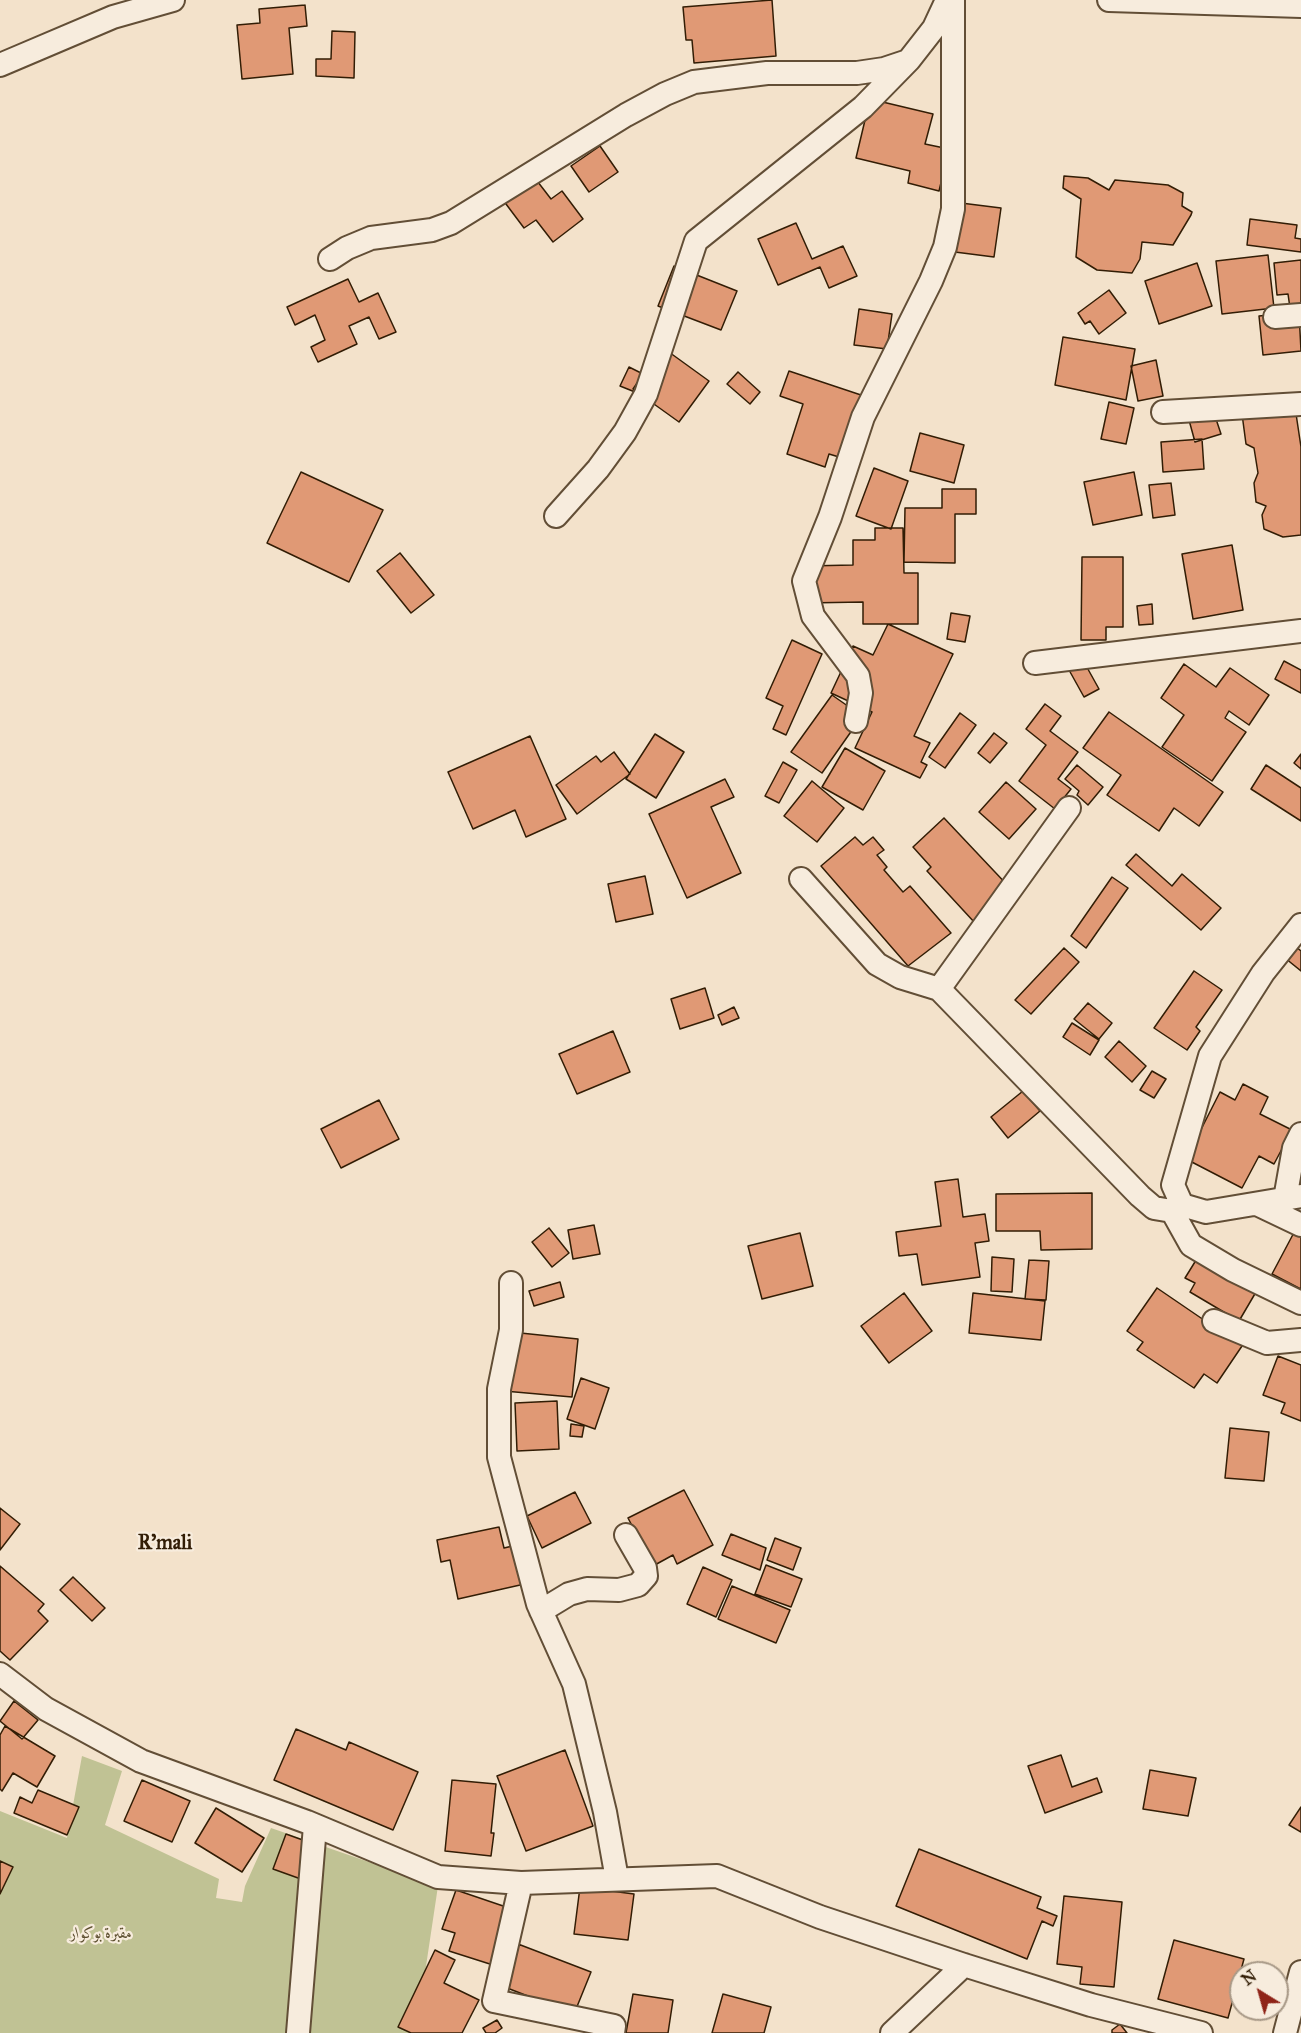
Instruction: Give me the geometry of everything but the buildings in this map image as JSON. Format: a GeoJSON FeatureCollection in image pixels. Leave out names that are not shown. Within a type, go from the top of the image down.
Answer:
{"type":"FeatureCollection","features":[{"type":"Feature","properties":{"kind":"street"},"geometry":{"type":"LineString","coordinates":[[0,66],[113,17],[173,0]]}},
{"type":"Feature","properties":{"kind":"street"},"geometry":{"type":"LineString","coordinates":[[556,516],[598,469],[625,432],[646,394],[696,241],[854,114],[909,60],[934,28],[947,0]]}},
{"type":"Feature","properties":{"kind":"street"},"geometry":{"type":"LineString","coordinates":[[856,721],[861,693],[858,676],[813,615],[806,599],[804,581],[830,517],[863,417],[931,281],[945,247],[953,209],[952,0]]}},
{"type":"Feature","properties":{"kind":"street"},"geometry":{"type":"LineString","coordinates":[[1109,0],[1301,6]]}},
{"type":"Feature","properties":{"kind":"street"},"geometry":{"type":"LineString","coordinates":[[330,259],[347,248],[371,238],[432,230],[451,223],[626,115],[665,93],[694,82],[767,73],[857,73],[884,69],[909,60]]}},
{"type":"Feature","properties":{"kind":"street"},"geometry":{"type":"LineString","coordinates":[[1275,317],[1301,315]]}},
{"type":"Feature","properties":{"kind":"street"},"geometry":{"type":"LineString","coordinates":[[1163,412],[1301,404]]}},
{"type":"Feature","properties":{"kind":"street"},"geometry":{"type":"LineString","coordinates":[[1035,663],[1301,632]]}},
{"type":"Feature","properties":{"kind":"street"},"geometry":{"type":"LineString","coordinates":[[939,989],[1069,808]]}},
{"type":"Feature","properties":{"kind":"street"},"geometry":{"type":"LineString","coordinates":[[801,879],[877,964],[900,977],[939,989],[1154,1208],[1206,1212],[1293,1197],[1294,1148],[1301,1134]]}},
{"type":"Feature","properties":{"kind":"street"},"geometry":{"type":"LineString","coordinates":[[1301,925],[1263,973],[1210,1056],[1173,1185],[1177,1208],[1191,1245],[1233,1270],[1301,1303]]}},
{"type":"Feature","properties":{"kind":"street"},"geometry":{"type":"LineString","coordinates":[[1257,1204],[1301,1225]]}},
{"type":"Feature","properties":{"kind":"street"},"geometry":{"type":"LineString","coordinates":[[511,1283],[511,1330],[499,1389],[499,1457],[541,1611],[574,1684],[605,1812],[617,1879]]}},
{"type":"Feature","properties":{"kind":"street"},"geometry":{"type":"LineString","coordinates":[[1214,1321],[1267,1343],[1301,1340]]}},
{"type":"Feature","properties":{"kind":"street"},"geometry":{"type":"LineString","coordinates":[[541,1611],[569,1594],[587,1589],[619,1590],[638,1585],[646,1576],[645,1568],[626,1535]]}},
{"type":"Feature","properties":{"kind":"street"},"geometry":{"type":"LineString","coordinates":[[0,1674],[46,1708],[141,1761],[315,1826],[438,1877],[521,1883],[717,1876],[820,1917],[964,1965],[1091,2005],[1201,2033]]}},
{"type":"Feature","properties":{"kind":"street"},"geometry":{"type":"LineString","coordinates":[[298,2033],[315,1826]]}},
{"type":"Feature","properties":{"kind":"street"},"geometry":{"type":"LineString","coordinates":[[521,1883],[494,2001],[614,2026],[613,2033]]}},
{"type":"Feature","properties":{"kind":"street"},"geometry":{"type":"LineString","coordinates":[[892,2033],[964,1965]]}},
{"type":"Feature","properties":{"kind":"street"},"geometry":{"type":"LineString","coordinates":[[1285,2033],[1301,1972]]}},
{"type":"Feature","properties":{"kind":"green space","name":"مقبرة بوكوار"},"geometry":{"type":"Polygon","coordinates":[[[82,1756],[122,1771],[105,1825],[219,1879],[216,1898],[242,1902],[245,1886],[271,1828],[438,1886],[416,2033],[0,2033],[0,1811],[67,1838],[82,1756]]]}},
{"type":"Feature","properties":{"kind":"district","name":"R'mali"},"geometry":{"type":"Point","coordinates":[165,1544]}}]}
